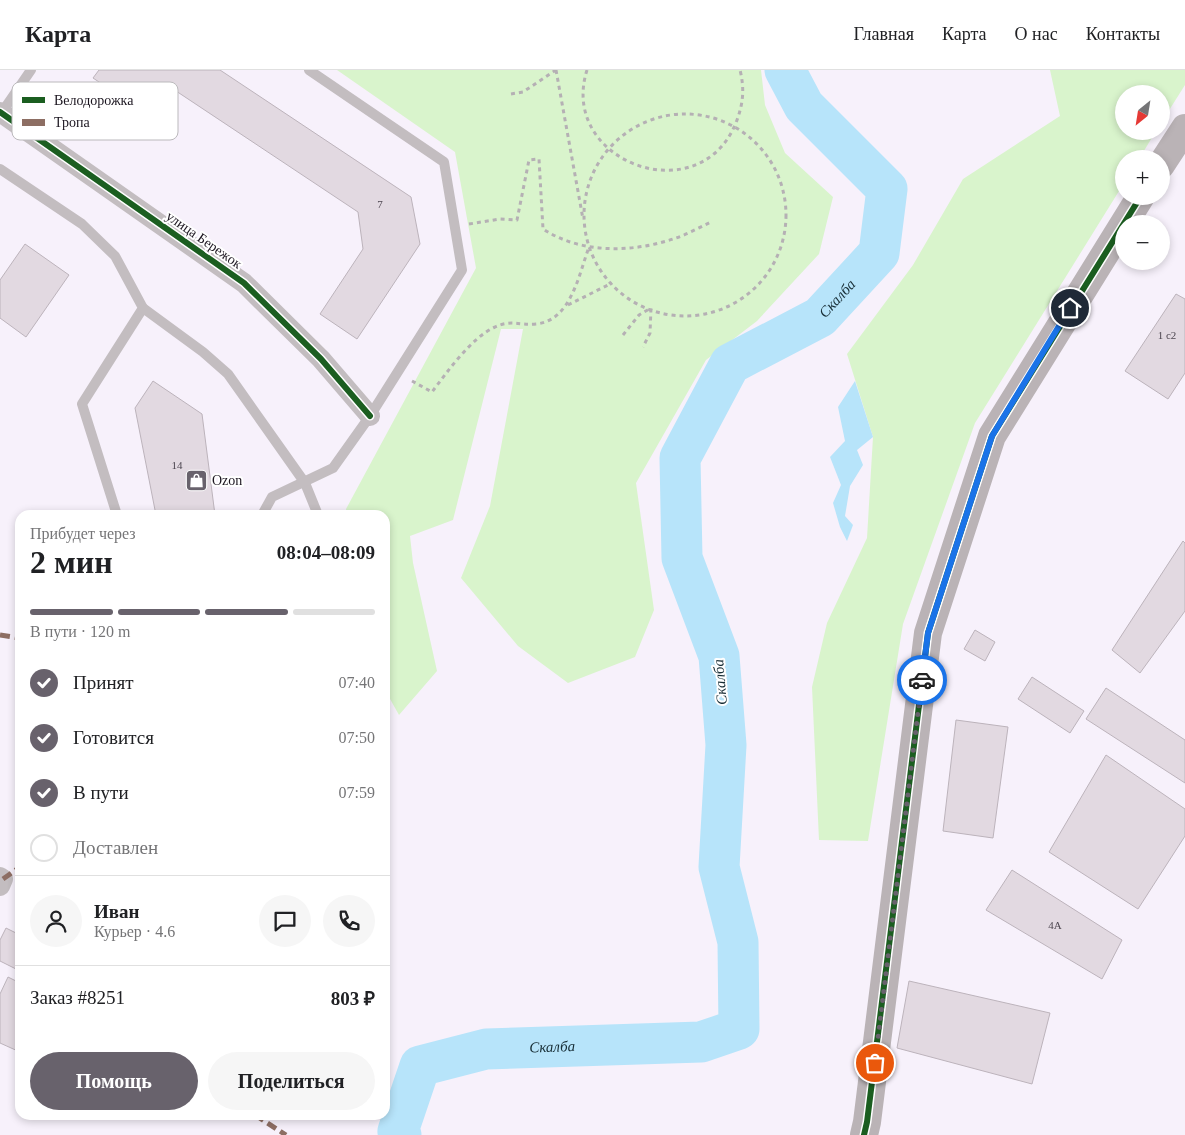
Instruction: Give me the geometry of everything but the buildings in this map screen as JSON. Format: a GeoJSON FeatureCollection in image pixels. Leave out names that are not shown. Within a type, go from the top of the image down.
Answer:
{"type":"FeatureCollection","features":[{"type":"Feature","properties":{"kind":"street","name":"улица Бережок"},"geometry":{"type":"LineString","coordinates":[[0,113],[12,121]]}},
{"type":"Feature","properties":{"kind":"street"},"geometry":{"type":"LineString","coordinates":[[1170,151],[1185,128]]}},
{"type":"Feature","properties":{"kind":"street","name":"улица Бережок"},"geometry":{"type":"LineString","coordinates":[[39,140],[244,283],[321,359],[370,416]]}},
{"type":"Feature","properties":{"kind":"street"},"geometry":{"type":"LineString","coordinates":[[864,1135],[928,633],[992,436],[1135,205]]}},
{"type":"Feature","properties":{"kind":"street"},"geometry":{"type":"LineString","coordinates":[[0,877],[2,879],[0,886]]}},
{"type":"Feature","properties":{"kind":"lane"},"geometry":{"type":"LineString","coordinates":[[22,82],[31,70]]}},
{"type":"Feature","properties":{"kind":"lane"},"geometry":{"type":"LineString","coordinates":[[265,510],[272,497],[306,483],[333,468],[370,416],[462,270],[444,162],[309,70]]}},
{"type":"Feature","properties":{"kind":"lane"},"geometry":{"type":"LineString","coordinates":[[0,113],[12,96]]}},
{"type":"Feature","properties":{"kind":"lane"},"geometry":{"type":"LineString","coordinates":[[0,170],[82,224],[115,256],[143,308],[203,352],[228,374],[306,483],[316,510]]}},
{"type":"Feature","properties":{"kind":"lane"},"geometry":{"type":"LineString","coordinates":[[115,510],[82,404],[143,308]]}},
{"type":"Feature","properties":{"kind":"path"},"geometry":{"type":"LineString","coordinates":[[511,94],[523,92],[556,70],[584,224],[589,247],[600,269],[622,294],[643,306],[683,316],[711,313],[735,303],[756,288],[775,262],[786,230],[786,205],[780,179],[760,147],[734,126],[718,119],[684,114],[655,118],[626,132],[608,149],[598,164],[586,197],[584,224]]}},
{"type":"Feature","properties":{"kind":"path"},"geometry":{"type":"LineString","coordinates":[[587,70],[584,79],[585,109],[592,128],[608,149],[634,165],[656,171],[686,168],[713,154],[730,136],[742,110],[744,86],[740,70]]}},
{"type":"Feature","properties":{"kind":"path"},"geometry":{"type":"LineString","coordinates":[[455,227],[500,219],[517,220],[529,160],[539,159],[543,229],[560,240],[589,247],[629,249],[676,238],[711,222]]}},
{"type":"Feature","properties":{"kind":"path"},"geometry":{"type":"LineString","coordinates":[[567,305],[589,247]]}},
{"type":"Feature","properties":{"kind":"path"},"geometry":{"type":"LineString","coordinates":[[398,372],[432,392],[460,355],[493,327],[510,322],[536,324],[550,321],[567,305],[612,283]]}},
{"type":"Feature","properties":{"kind":"path"},"geometry":{"type":"LineString","coordinates":[[623,335],[639,315],[651,308]]}},
{"type":"Feature","properties":{"kind":"path"},"geometry":{"type":"LineString","coordinates":[[643,347],[650,332],[651,308]]}},
{"type":"Feature","properties":{"kind":"green space"},"geometry":{"type":"Polygon","coordinates":[[[337,70],[761,70],[765,105],[785,153],[833,197],[819,254],[757,321],[706,360],[636,483],[654,610],[635,657],[568,683],[518,646],[461,578],[490,506],[523,329],[501,329],[453,520],[410,536],[413,563],[437,671],[399,715],[390,699],[390,510],[346,509],[476,268],[455,152],[337,70]]]}},
{"type":"Feature","properties":{"kind":"green space"},"geometry":{"type":"Polygon","coordinates":[[[1050,70],[1185,70],[1185,85],[1170,109],[1170,85],[1115,85],[1115,140],[1151,140],[1144,150],[1115,150],[1115,197],[975,423],[903,624],[868,841],[819,840],[812,687],[827,623],[867,538],[873,437],[847,354],[913,265],[963,179],[1060,116],[1050,70]]]}},
{"type":"Feature","properties":{"kind":"water"},"geometry":{"type":"Polygon","coordinates":[[[855,381],[873,437],[857,450],[863,465],[850,486],[845,516],[853,525],[847,541],[840,527],[833,503],[841,485],[830,457],[845,441],[838,407],[855,381]]]}},
{"type":"Feature","properties":{"kind":"waterway","name":"Скалба"},"geometry":{"type":"LineString","coordinates":[[401,1135],[398,1131],[420,1066],[486,1049],[701,1042],[739,1029],[738,942],[719,867],[726,745],[719,656],[682,558],[680,458],[730,364],[820,317],[879,253],[887,189],[804,106],[785,70]]}},
{"type":"Feature","properties":{"kind":"marked path"},"geometry":{"type":"LineString","coordinates":[[0,635],[15,637]]}},
{"type":"Feature","properties":{"kind":"marked path"},"geometry":{"type":"LineString","coordinates":[[3,879],[15,871]]}},
{"type":"Feature","properties":{"kind":"marked path"},"geometry":{"type":"LineString","coordinates":[[263,1120],[286,1135]]}},
{"type":"Feature","properties":{"kind":"cycle path"},"geometry":{"type":"LineString","coordinates":[[0,112],[12,120]]}},
{"type":"Feature","properties":{"kind":"cycle path"},"geometry":{"type":"LineString","coordinates":[[40,140],[244,283],[321,359],[370,416]]}},
{"type":"Feature","properties":{"kind":"cycle path"},"geometry":{"type":"LineString","coordinates":[[864,1135],[928,633],[992,436],[1135,205]]}},
{"type":"Feature","properties":{"kind":"way so far"},"geometry":{"type":"LineString","coordinates":[[875,1063],[922,680]]}},
{"type":"Feature","properties":{"kind":"place","name":"Ozon"},"geometry":{"type":"Point","coordinates":[196,480]}},
{"type":"Feature","properties":{"kind":"route"},"geometry":{"type":"LineString","coordinates":[[922,680],[928,633],[992,436],[1070,308]]}}]}
